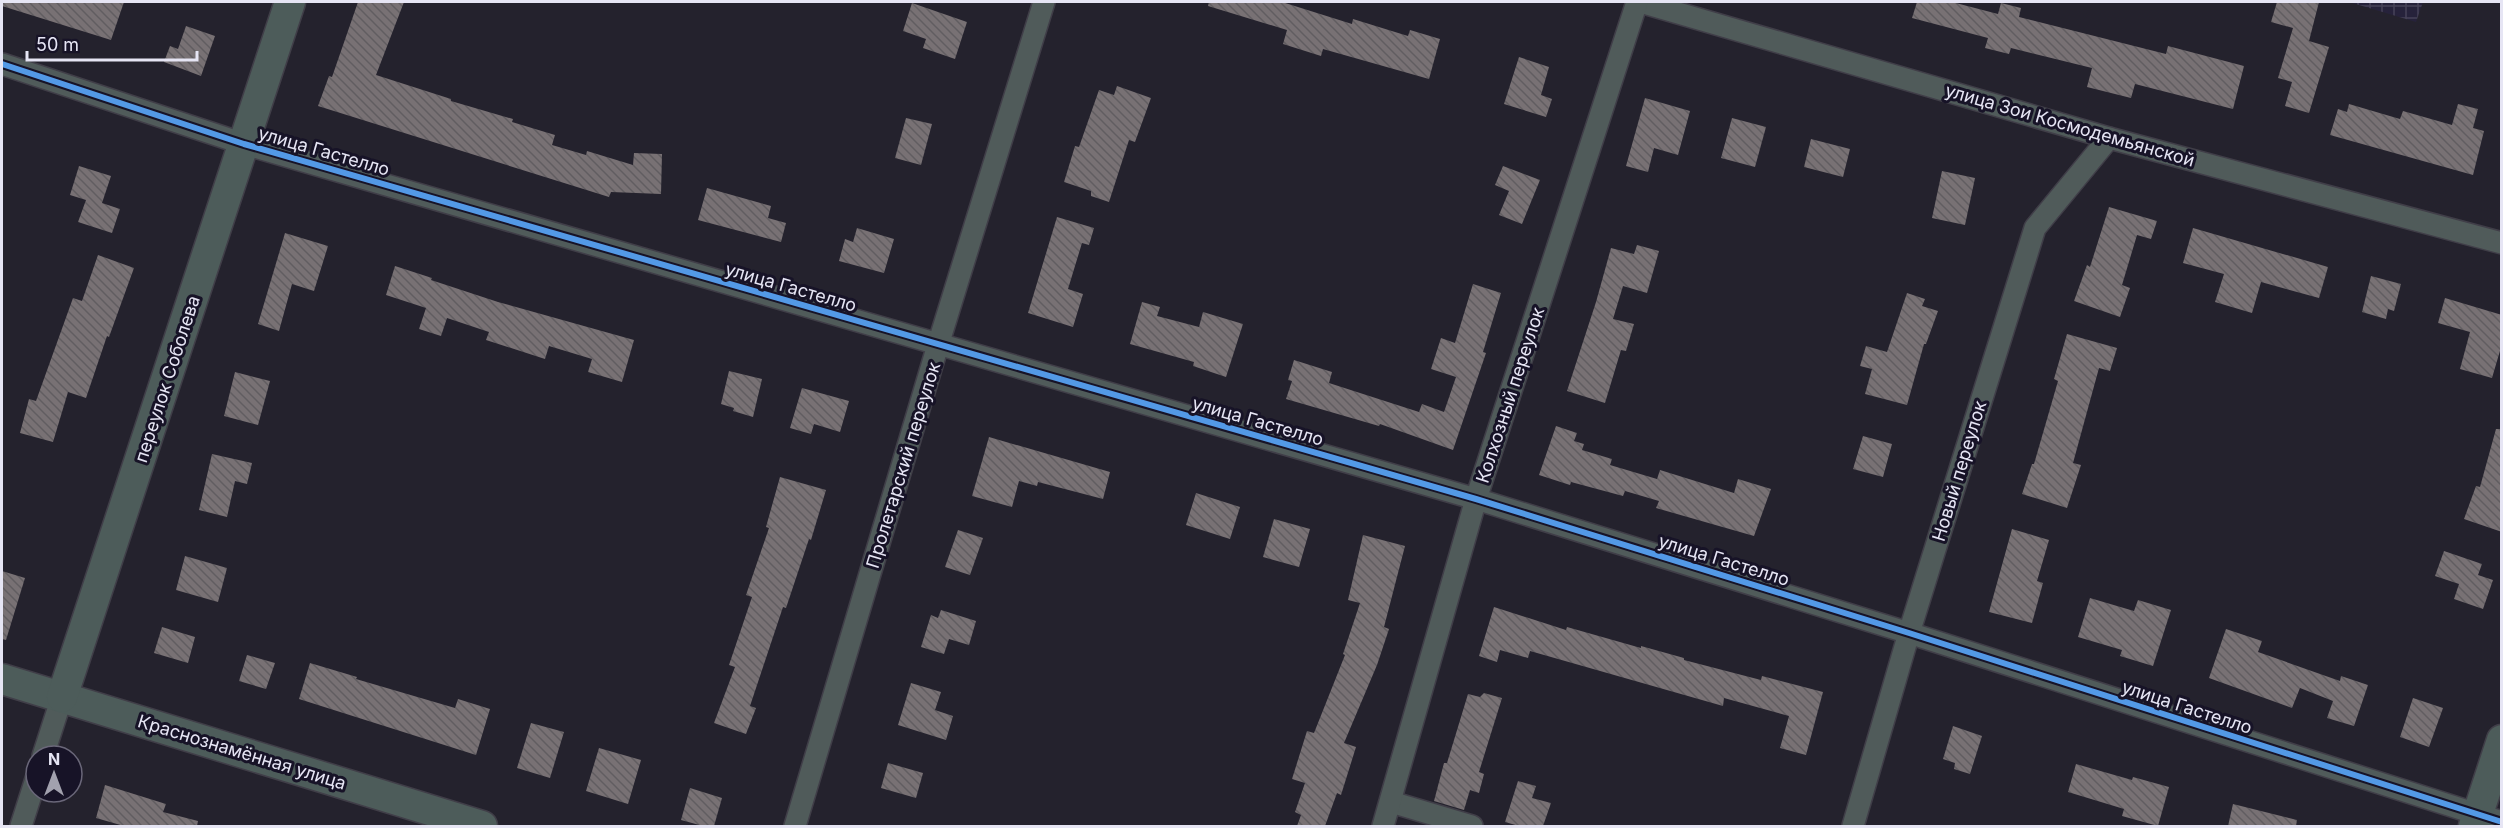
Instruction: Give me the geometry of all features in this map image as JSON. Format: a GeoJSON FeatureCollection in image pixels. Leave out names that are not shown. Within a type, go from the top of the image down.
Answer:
{"type":"FeatureCollection","features":[{"type":"Feature","properties":{"kind":"main road","name":"переулок Соболева"},"geometry":{"type":"LineString","coordinates":[[62,697],[290,2]]}},
{"type":"Feature","properties":{"kind":"main road","name":"Краснознамённая улица"},"geometry":{"type":"LineString","coordinates":[[2,679],[482,826]]}},
{"type":"Feature","properties":{"kind":"main road"},"geometry":{"type":"LineString","coordinates":[[2484,822],[2502,740]]}},
{"type":"Feature","properties":{"kind":"street","name":"Пролетарский переулок"},"geometry":{"type":"LineString","coordinates":[[795,826],[938,345],[1044,2]]}},
{"type":"Feature","properties":{"kind":"street","name":"улица Зои Космодемьянской"},"geometry":{"type":"LineString","coordinates":[[1639,2],[2109,138],[2502,243]]}},
{"type":"Feature","properties":{"kind":"street","name":"Колхозный переулок"},"geometry":{"type":"LineString","coordinates":[[1383,826],[1476,499],[1639,2]]}},
{"type":"Feature","properties":{"kind":"street","name":"улица Гастелло"},"geometry":{"type":"LineString","coordinates":[[2,64],[244,144],[1476,499],[1909,633],[2484,822]]}},
{"type":"Feature","properties":{"kind":"street","name":"Новый переулок"},"geometry":{"type":"LineString","coordinates":[[1853,826],[1909,633],[2036,228],[2109,138]]}},
{"type":"Feature","properties":{"kind":"street","name":"переулок Соболева"},"geometry":{"type":"LineString","coordinates":[[47,744],[62,697]]}},
{"type":"Feature","properties":{"kind":"street"},"geometry":{"type":"LineString","coordinates":[[1391,802],[1472,826]]}},
{"type":"Feature","properties":{"kind":"street"},"geometry":{"type":"LineString","coordinates":[[21,826],[28,804]]}},
{"type":"Feature","properties":{"kind":"shaded area"},"geometry":{"type":"Polygon","coordinates":[[[2349,2],[2423,2],[2416,22],[2349,2]]]}},
{"type":"Feature","properties":{"kind":"building"},"geometry":{"type":"Polygon","coordinates":[[[2,2],[124,2],[111,40],[2,6],[2,2]]]}},
{"type":"Feature","properties":{"kind":"building"},"geometry":{"type":"Polygon","coordinates":[[[358,2],[404,2],[376,75],[451,99],[451,101],[513,119],[512,122],[555,135],[552,145],[586,155],[587,151],[633,165],[634,153],[662,154],[661,194],[611,192],[609,197],[318,106],[329,76],[332,77],[358,2]]]}},
{"type":"Feature","properties":{"kind":"building"},"geometry":{"type":"Polygon","coordinates":[[[1209,2],[1282,2],[1352,24],[1353,19],[1408,36],[1410,30],[1440,39],[1429,79],[1323,49],[1321,56],[1283,44],[1287,30],[1208,6],[1209,2]]]}},
{"type":"Feature","properties":{"kind":"building"},"geometry":{"type":"Polygon","coordinates":[[[1917,2],[1952,2],[1998,14],[2001,3],[2021,8],[2019,17],[2166,54],[2168,46],[2244,66],[2233,109],[2135,84],[2131,98],[2087,87],[2092,68],[2011,48],[2009,54],[1985,48],[1988,38],[1912,18],[1917,2]]]}},
{"type":"Feature","properties":{"kind":"building"},"geometry":{"type":"Polygon","coordinates":[[[2277,2],[2319,2],[2309,41],[2329,47],[2309,113],[2285,106],[2292,82],[2278,78],[2293,28],[2271,22],[2277,2]]]}},
{"type":"Feature","properties":{"kind":"building"},"geometry":{"type":"Polygon","coordinates":[[[912,3],[967,22],[955,59],[923,48],[926,39],[903,31],[912,3]]]}},
{"type":"Feature","properties":{"kind":"building"},"geometry":{"type":"Polygon","coordinates":[[[186,26],[215,36],[201,76],[164,62],[170,46],[178,49],[186,26]]]}},
{"type":"Feature","properties":{"kind":"building"},"geometry":{"type":"Polygon","coordinates":[[[1519,57],[1549,67],[1541,95],[1552,99],[1546,117],[1504,104],[1519,57]]]}},
{"type":"Feature","properties":{"kind":"building"},"geometry":{"type":"Polygon","coordinates":[[[1117,86],[1151,98],[1135,142],[1129,140],[1109,202],[1091,196],[1091,191],[1064,182],[1075,146],[1079,147],[1099,90],[1114,95],[1117,86]]]}},
{"type":"Feature","properties":{"kind":"building"},"geometry":{"type":"Polygon","coordinates":[[[1645,98],[1690,111],[1678,155],[1654,148],[1648,172],[1626,166],[1645,98]]]}},
{"type":"Feature","properties":{"kind":"building"},"geometry":{"type":"Polygon","coordinates":[[[2349,104],[2400,119],[2403,111],[2452,125],[2458,104],[2478,109],[2473,128],[2484,131],[2473,175],[2330,135],[2338,109],[2347,112],[2349,104]]]}},
{"type":"Feature","properties":{"kind":"building"},"geometry":{"type":"Polygon","coordinates":[[[906,118],[932,124],[921,165],[895,158],[906,118]]]}},
{"type":"Feature","properties":{"kind":"building"},"geometry":{"type":"Polygon","coordinates":[[[1732,118],[1766,127],[1755,167],[1721,158],[1732,118]]]}},
{"type":"Feature","properties":{"kind":"building"},"geometry":{"type":"Polygon","coordinates":[[[1811,139],[1850,149],[1843,177],[1804,167],[1811,139]]]}},
{"type":"Feature","properties":{"kind":"building"},"geometry":{"type":"Polygon","coordinates":[[[79,166],[111,176],[102,203],[120,209],[112,233],[78,222],[86,200],[70,195],[79,166]]]}},
{"type":"Feature","properties":{"kind":"building"},"geometry":{"type":"Polygon","coordinates":[[[1503,166],[1540,180],[1522,224],[1499,215],[1509,191],[1495,185],[1503,166]]]}},
{"type":"Feature","properties":{"kind":"building"},"geometry":{"type":"Polygon","coordinates":[[[1942,171],[1975,178],[1965,225],[1932,218],[1942,171]]]}},
{"type":"Feature","properties":{"kind":"building"},"geometry":{"type":"Polygon","coordinates":[[[707,188],[771,206],[768,218],[786,223],[781,242],[698,220],[707,188]]]}},
{"type":"Feature","properties":{"kind":"building"},"geometry":{"type":"Polygon","coordinates":[[[2109,207],[2157,221],[2151,239],[2137,235],[2122,285],[2130,288],[2120,317],[2074,301],[2087,265],[2090,267],[2109,207]]]}},
{"type":"Feature","properties":{"kind":"building"},"geometry":{"type":"Polygon","coordinates":[[[1057,217],[1094,228],[1089,245],[1082,243],[1068,289],[1083,294],[1073,327],[1028,313],[1057,217]]]}},
{"type":"Feature","properties":{"kind":"building"},"geometry":{"type":"Polygon","coordinates":[[[857,228],[894,239],[884,273],[839,261],[845,239],[853,242],[857,228]]]}},
{"type":"Feature","properties":{"kind":"building"},"geometry":{"type":"Polygon","coordinates":[[[2193,228],[2328,267],[2319,298],[2261,282],[2252,313],[2215,302],[2224,274],[2183,263],[2193,228]]]}},
{"type":"Feature","properties":{"kind":"building"},"geometry":{"type":"Polygon","coordinates":[[[285,233],[328,246],[314,291],[292,284],[279,331],[258,324],[285,233]]]}},
{"type":"Feature","properties":{"kind":"building"},"geometry":{"type":"Polygon","coordinates":[[[1637,245],[1659,251],[1647,293],[1623,286],[1613,319],[1634,324],[1626,351],[1621,350],[1605,403],[1567,391],[1611,248],[1634,254],[1637,245]]]}},
{"type":"Feature","properties":{"kind":"building"},"geometry":{"type":"Polygon","coordinates":[[[98,255],[134,268],[86,398],[68,392],[53,442],[20,433],[29,399],[36,401],[73,298],[82,301],[98,255]]]}},
{"type":"Feature","properties":{"kind":"building"},"geometry":{"type":"Polygon","coordinates":[[[395,266],[498,302],[634,340],[622,382],[588,372],[592,359],[549,346],[545,359],[486,340],[489,332],[447,318],[441,336],[419,329],[426,308],[386,295],[395,266]]]}},
{"type":"Feature","properties":{"kind":"building"},"geometry":{"type":"Polygon","coordinates":[[[2371,276],[2401,284],[2394,311],[2388,309],[2386,319],[2362,312],[2371,276]]]}},
{"type":"Feature","properties":{"kind":"building"},"geometry":{"type":"Polygon","coordinates":[[[1473,284],[1501,293],[1483,352],[1486,353],[1453,450],[1380,424],[1379,426],[1286,399],[1292,381],[1288,380],[1294,360],[1332,372],[1329,383],[1419,412],[1422,404],[1444,412],[1456,377],[1431,369],[1441,338],[1455,343],[1473,284]]]}},
{"type":"Feature","properties":{"kind":"building"},"geometry":{"type":"Polygon","coordinates":[[[1907,293],[1925,299],[1922,306],[1938,311],[1926,344],[1924,344],[1907,405],[1865,394],[1872,369],[1860,366],[1866,346],[1887,352],[1907,293]]]}},
{"type":"Feature","properties":{"kind":"building"},"geometry":{"type":"Polygon","coordinates":[[[2445,298],[2502,315],[2502,344],[2492,378],[2460,369],[2470,332],[2438,323],[2445,298]]]}},
{"type":"Feature","properties":{"kind":"building"},"geometry":{"type":"Polygon","coordinates":[[[1142,302],[1160,307],[1157,316],[1199,327],[1203,312],[1243,324],[1226,377],[1193,366],[1194,362],[1130,344],[1142,302]]]}},
{"type":"Feature","properties":{"kind":"building"},"geometry":{"type":"Polygon","coordinates":[[[2067,334],[2117,348],[2110,371],[2099,368],[2073,463],[2081,465],[2067,508],[2022,494],[2032,464],[2034,464],[2058,381],[2054,379],[2067,334]]]}},
{"type":"Feature","properties":{"kind":"building"},"geometry":{"type":"Polygon","coordinates":[[[729,371],[762,379],[753,417],[733,411],[734,408],[721,404],[729,371]]]}},
{"type":"Feature","properties":{"kind":"building"},"geometry":{"type":"Polygon","coordinates":[[[235,372],[270,381],[258,425],[224,416],[235,372]]]}},
{"type":"Feature","properties":{"kind":"building"},"geometry":{"type":"Polygon","coordinates":[[[802,388],[849,401],[840,432],[814,424],[811,434],[790,428],[802,388]]]}},
{"type":"Feature","properties":{"kind":"building"},"geometry":{"type":"Polygon","coordinates":[[[1556,426],[1577,433],[1574,441],[1584,444],[1582,450],[1612,459],[1610,465],[1657,479],[1660,470],[1734,493],[1738,479],[1771,489],[1754,536],[1656,508],[1659,501],[1625,491],[1623,496],[1571,482],[1570,485],[1539,475],[1556,426]]]}},
{"type":"Feature","properties":{"kind":"building"},"geometry":{"type":"Polygon","coordinates":[[[2496,429],[2502,429],[2502,532],[2464,519],[2476,486],[2480,487],[2496,429]]]}},
{"type":"Feature","properties":{"kind":"building"},"geometry":{"type":"Polygon","coordinates":[[[1863,436],[1892,444],[1883,477],[1853,469],[1863,436]]]}},
{"type":"Feature","properties":{"kind":"building"},"geometry":{"type":"Polygon","coordinates":[[[989,437],[1110,472],[1103,499],[1038,482],[1037,486],[1019,481],[1012,507],[972,496],[989,437]]]}},
{"type":"Feature","properties":{"kind":"building"},"geometry":{"type":"Polygon","coordinates":[[[212,454],[252,463],[247,484],[235,481],[227,517],[199,510],[212,454]]]}},
{"type":"Feature","properties":{"kind":"building"},"geometry":{"type":"Polygon","coordinates":[[[780,477],[826,490],[811,540],[809,539],[786,608],[783,607],[750,706],[756,708],[746,734],[714,723],[735,667],[729,665],[752,597],[746,595],[769,528],[766,527],[780,477]]]}},
{"type":"Feature","properties":{"kind":"building"},"geometry":{"type":"Polygon","coordinates":[[[1196,493],[1240,507],[1230,539],[1186,525],[1196,493]]]}},
{"type":"Feature","properties":{"kind":"building"},"geometry":{"type":"Polygon","coordinates":[[[1274,519],[1310,529],[1299,567],[1263,557],[1274,519]]]}},
{"type":"Feature","properties":{"kind":"building"},"geometry":{"type":"Polygon","coordinates":[[[2012,529],[2049,540],[2037,581],[2043,583],[2032,623],[1989,612],[2012,529]]]}},
{"type":"Feature","properties":{"kind":"building"},"geometry":{"type":"Polygon","coordinates":[[[958,530],[983,538],[970,575],[945,567],[958,530]]]}},
{"type":"Feature","properties":{"kind":"building"},"geometry":{"type":"Polygon","coordinates":[[[1363,535],[1405,546],[1384,627],[1389,629],[1377,665],[1344,743],[1356,747],[1341,795],[1337,793],[1325,826],[1297,826],[1301,815],[1295,812],[1305,783],[1292,779],[1307,731],[1314,733],[1345,655],[1343,654],[1360,603],[1348,600],[1363,535]]]}},
{"type":"Feature","properties":{"kind":"building"},"geometry":{"type":"Polygon","coordinates":[[[2444,551],[2482,564],[2478,575],[2493,580],[2483,609],[2454,599],[2459,584],[2435,576],[2444,551]]]}},
{"type":"Feature","properties":{"kind":"building"},"geometry":{"type":"Polygon","coordinates":[[[185,556],[227,568],[218,602],[176,590],[185,556]]]}},
{"type":"Feature","properties":{"kind":"building"},"geometry":{"type":"Polygon","coordinates":[[[2,571],[25,578],[6,640],[2,639],[2,571]]]}},
{"type":"Feature","properties":{"kind":"building"},"geometry":{"type":"Polygon","coordinates":[[[2090,598],[2134,611],[2138,600],[2171,610],[2153,666],[2120,656],[2122,650],[2078,637],[2090,598]]]}},
{"type":"Feature","properties":{"kind":"building"},"geometry":{"type":"Polygon","coordinates":[[[1494,607],[1566,630],[1567,627],[1761,680],[1762,676],[1823,692],[1806,755],[1780,748],[1789,716],[1724,698],[1723,706],[1530,651],[1528,658],[1500,650],[1497,662],[1479,656],[1494,607]]]}},
{"type":"Feature","properties":{"kind":"building"},"geometry":{"type":"Polygon","coordinates":[[[941,610],[976,621],[969,645],[949,639],[944,654],[921,647],[931,615],[938,618],[941,610]]]}},
{"type":"Feature","properties":{"kind":"building"},"geometry":{"type":"Polygon","coordinates":[[[162,627],[195,637],[188,663],[154,653],[162,627]]]}},
{"type":"Feature","properties":{"kind":"building"},"geometry":{"type":"Polygon","coordinates":[[[2226,629],[2262,641],[2258,652],[2340,681],[2341,676],[2368,685],[2354,726],[2327,718],[2333,701],[2300,688],[2292,708],[2209,678],[2226,629]]]}},
{"type":"Feature","properties":{"kind":"building"},"geometry":{"type":"Polygon","coordinates":[[[247,655],[275,663],[266,689],[239,681],[247,655]]]}},
{"type":"Feature","properties":{"kind":"building"},"geometry":{"type":"Polygon","coordinates":[[[310,663],[455,708],[458,699],[490,709],[476,755],[299,699],[310,663]]]}},
{"type":"Feature","properties":{"kind":"building"},"geometry":{"type":"Polygon","coordinates":[[[911,683],[941,692],[935,710],[953,716],[946,740],[898,725],[911,683]]]}},
{"type":"Feature","properties":{"kind":"building"},"geometry":{"type":"Polygon","coordinates":[[[1484,693],[1502,698],[1479,772],[1484,774],[1479,793],[1470,790],[1464,810],[1434,801],[1444,763],[1447,763],[1468,694],[1480,697],[1484,693]]]}},
{"type":"Feature","properties":{"kind":"building"},"geometry":{"type":"Polygon","coordinates":[[[2413,698],[2443,708],[2429,747],[2400,737],[2413,698]]]}},
{"type":"Feature","properties":{"kind":"building"},"geometry":{"type":"Polygon","coordinates":[[[531,723],[564,732],[550,778],[517,768],[531,723]]]}},
{"type":"Feature","properties":{"kind":"building"},"geometry":{"type":"Polygon","coordinates":[[[1953,726],[1982,736],[1970,774],[1954,769],[1955,763],[1943,759],[1953,726]]]}},
{"type":"Feature","properties":{"kind":"building"},"geometry":{"type":"Polygon","coordinates":[[[599,748],[641,760],[628,804],[586,791],[599,748]]]}},
{"type":"Feature","properties":{"kind":"building"},"geometry":{"type":"Polygon","coordinates":[[[888,763],[923,773],[916,798],[881,788],[888,763]]]}},
{"type":"Feature","properties":{"kind":"building"},"geometry":{"type":"Polygon","coordinates":[[[2076,764],[2132,780],[2133,777],[2169,787],[2158,826],[2122,816],[2124,809],[2068,792],[2076,764]]]}},
{"type":"Feature","properties":{"kind":"building"},"geometry":{"type":"Polygon","coordinates":[[[1518,781],[1536,786],[1532,798],[1551,803],[1543,826],[1519,826],[1505,822],[1518,781]]]}},
{"type":"Feature","properties":{"kind":"building"},"geometry":{"type":"Polygon","coordinates":[[[105,785],[166,804],[163,812],[198,821],[197,826],[124,826],[96,818],[105,785]]]}},
{"type":"Feature","properties":{"kind":"building"},"geometry":{"type":"Polygon","coordinates":[[[690,788],[722,798],[714,826],[703,826],[681,820],[690,788]]]}},
{"type":"Feature","properties":{"kind":"building"},"geometry":{"type":"Polygon","coordinates":[[[2233,804],[2297,820],[2296,826],[2228,826],[2233,804]]]}},
{"type":"Feature","properties":{"kind":"cycle path"},"geometry":{"type":"LineString","coordinates":[[2,64],[244,144],[1476,499],[1909,633],[2502,822]]}}]}
